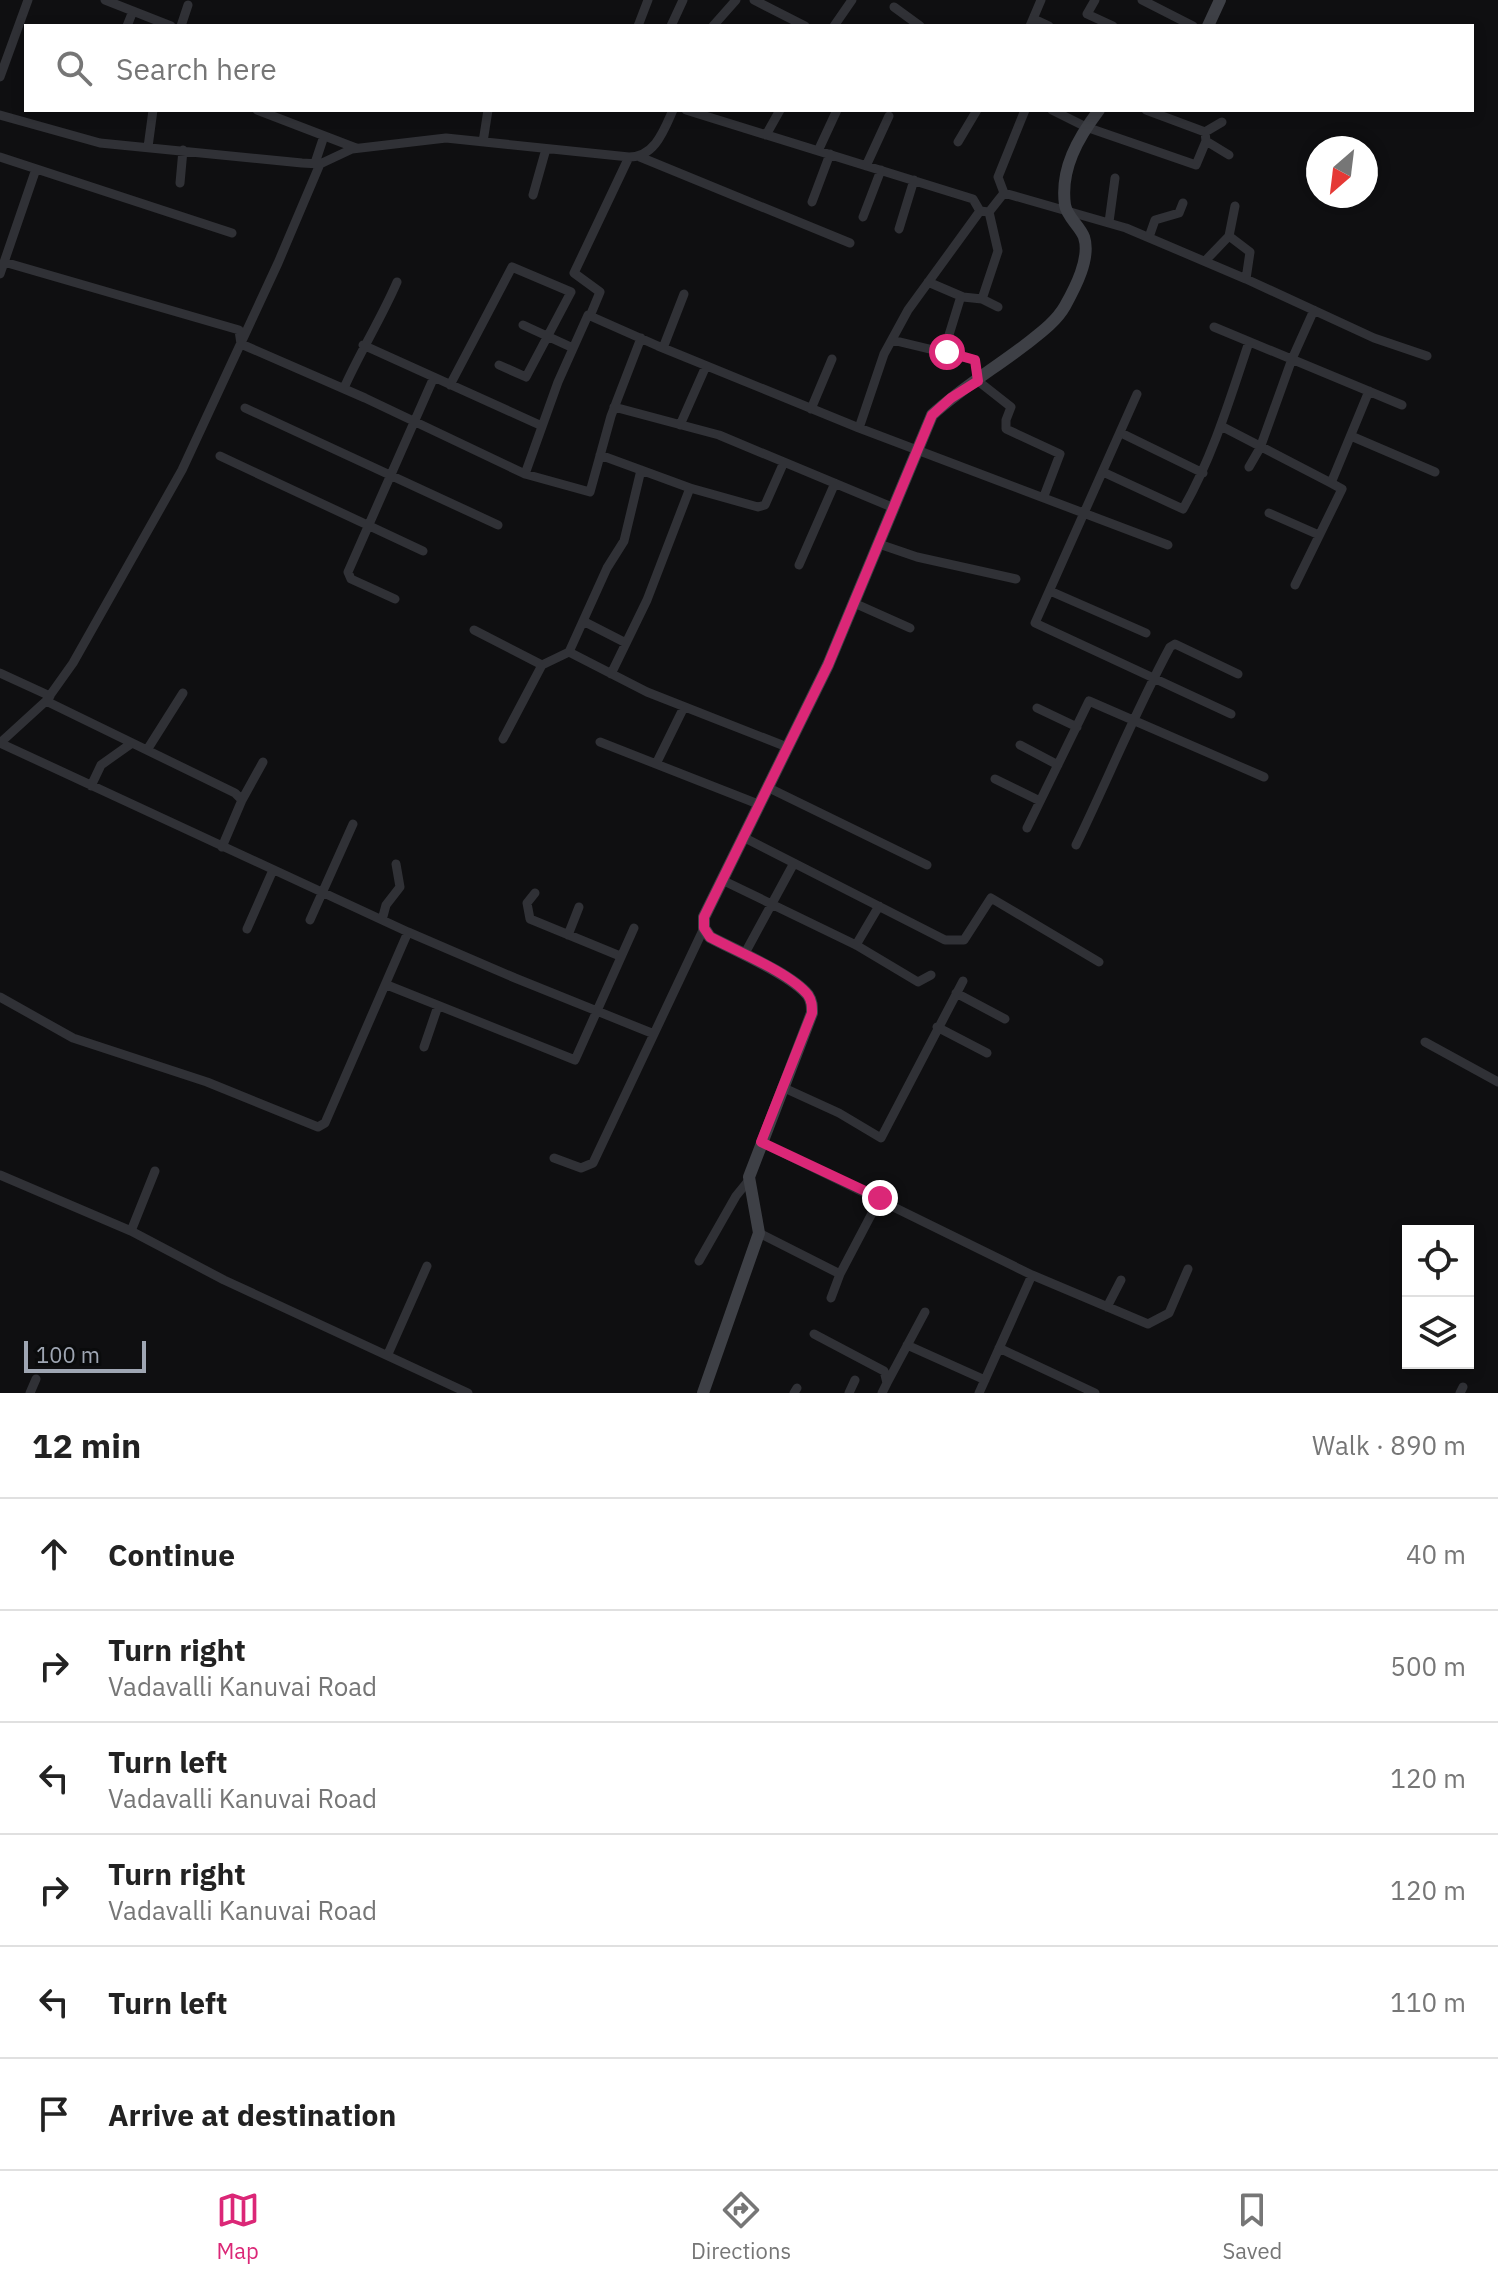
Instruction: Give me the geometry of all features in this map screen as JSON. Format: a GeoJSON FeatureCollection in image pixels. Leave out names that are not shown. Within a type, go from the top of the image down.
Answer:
{"type":"FeatureCollection","features":[{"type":"Feature","properties":{"kind":"street"},"geometry":{"type":"LineString","coordinates":[[0,77],[22,31],[28,0]]}},
{"type":"Feature","properties":{"kind":"street"},"geometry":{"type":"LineString","coordinates":[[105,0],[166,24]]}},
{"type":"Feature","properties":{"kind":"street"},"geometry":{"type":"LineString","coordinates":[[639,24],[648,0]]}},
{"type":"Feature","properties":{"kind":"street"},"geometry":{"type":"LineString","coordinates":[[672,24],[683,0]]}},
{"type":"Feature","properties":{"kind":"street"},"geometry":{"type":"LineString","coordinates":[[722,0],[734,2]]}},
{"type":"Feature","properties":{"kind":"street"},"geometry":{"type":"LineString","coordinates":[[754,0],[801,24]]}},
{"type":"Feature","properties":{"kind":"street"},"geometry":{"type":"LineString","coordinates":[[835,24],[852,0]]}},
{"type":"Feature","properties":{"kind":"street"},"geometry":{"type":"LineString","coordinates":[[1032,22],[1041,0]]}},
{"type":"Feature","properties":{"kind":"street"},"geometry":{"type":"LineString","coordinates":[[1095,0],[1087,14],[1109,24]]}},
{"type":"Feature","properties":{"kind":"street"},"geometry":{"type":"LineString","coordinates":[[1209,24],[1220,0]]}},
{"type":"Feature","properties":{"kind":"street"},"geometry":{"type":"LineString","coordinates":[[1145,1],[1189,24]]}},
{"type":"Feature","properties":{"kind":"street"},"geometry":{"type":"LineString","coordinates":[[715,24],[734,2]]}},
{"type":"Feature","properties":{"kind":"street"},"geometry":{"type":"LineString","coordinates":[[182,24],[188,5]]}},
{"type":"Feature","properties":{"kind":"street"},"geometry":{"type":"LineString","coordinates":[[894,7],[917,24]]}},
{"type":"Feature","properties":{"kind":"street"},"geometry":{"type":"LineString","coordinates":[[128,24],[133,11]]}},
{"type":"Feature","properties":{"kind":"street"},"geometry":{"type":"LineString","coordinates":[[148,147],[153,112]]}},
{"type":"Feature","properties":{"kind":"street"},"geometry":{"type":"LineString","coordinates":[[262,112],[356,148]]}},
{"type":"Feature","properties":{"kind":"street"},"geometry":{"type":"LineString","coordinates":[[483,142],[488,112]]}},
{"type":"Feature","properties":{"kind":"street"},"geometry":{"type":"LineString","coordinates":[[525,474],[573,348],[600,292],[574,273],[634,157],[661,137],[672,112]]}},
{"type":"Feature","properties":{"kind":"street"},"geometry":{"type":"LineString","coordinates":[[692,112],[973,199],[984,211],[998,251],[982,299]]}},
{"type":"Feature","properties":{"kind":"street"},"geometry":{"type":"LineString","coordinates":[[766,135],[779,112]]}},
{"type":"Feature","properties":{"kind":"street"},"geometry":{"type":"LineString","coordinates":[[818,151],[836,112]]}},
{"type":"Feature","properties":{"kind":"street"},"geometry":{"type":"LineString","coordinates":[[958,142],[976,112]]}},
{"type":"Feature","properties":{"kind":"street"},"geometry":{"type":"LineString","coordinates":[[1004,193],[998,177],[1024,112]]}},
{"type":"Feature","properties":{"kind":"street"},"geometry":{"type":"LineString","coordinates":[[1056,112],[1086,127],[1196,165],[1206,136],[1222,122]]}},
{"type":"Feature","properties":{"kind":"street"},"geometry":{"type":"LineString","coordinates":[[554,1158],[581,1168],[593,1163],[704,928],[704,917],[828,665],[932,415],[1046,328],[1064,308],[1085,260],[1084,237],[1065,208],[1065,173],[1079,136],[1093,112]]}},
{"type":"Feature","properties":{"kind":"street"},"geometry":{"type":"LineString","coordinates":[[1151,112],[1206,136],[1229,155]]}},
{"type":"Feature","properties":{"kind":"street"},"geometry":{"type":"LineString","coordinates":[[0,115],[100,143],[317,164],[356,148],[446,138],[634,157],[850,243]]}},
{"type":"Feature","properties":{"kind":"street"},"geometry":{"type":"LineString","coordinates":[[866,166],[889,116]]}},
{"type":"Feature","properties":{"kind":"street"},"geometry":{"type":"LineString","coordinates":[[324,136],[317,164],[241,344],[182,470],[73,663],[48,698],[0,743],[408,932],[654,1034]]}},
{"type":"Feature","properties":{"kind":"street"},"geometry":{"type":"LineString","coordinates":[[533,195],[546,149]]}},
{"type":"Feature","properties":{"kind":"street"},"geometry":{"type":"LineString","coordinates":[[180,183],[183,150]]}},
{"type":"Feature","properties":{"kind":"street"},"geometry":{"type":"LineString","coordinates":[[812,202],[830,154]]}},
{"type":"Feature","properties":{"kind":"street"},"geometry":{"type":"LineString","coordinates":[[0,157],[232,233]]}},
{"type":"Feature","properties":{"kind":"street"},"geometry":{"type":"LineString","coordinates":[[0,274],[36,169]]}},
{"type":"Feature","properties":{"kind":"street"},"geometry":{"type":"LineString","coordinates":[[863,217],[881,170]]}},
{"type":"Feature","properties":{"kind":"street"},"geometry":{"type":"LineString","coordinates":[[1109,222],[1115,178]]}},
{"type":"Feature","properties":{"kind":"street"},"geometry":{"type":"LineString","coordinates":[[899,229],[914,180]]}},
{"type":"Feature","properties":{"kind":"street"},"geometry":{"type":"LineString","coordinates":[[1004,193],[1065,208],[1149,237],[1374,338],[1427,356]]}},
{"type":"Feature","properties":{"kind":"street"},"geometry":{"type":"LineString","coordinates":[[859,428],[884,354],[908,310],[984,211],[1004,193]]}},
{"type":"Feature","properties":{"kind":"street"},"geometry":{"type":"LineString","coordinates":[[1149,237],[1155,220],[1179,213],[1183,203]]}},
{"type":"Feature","properties":{"kind":"street"},"geometry":{"type":"LineString","coordinates":[[1205,261],[1229,236],[1235,206]]}},
{"type":"Feature","properties":{"kind":"street"},"geometry":{"type":"LineString","coordinates":[[1229,236],[1250,252],[1246,279]]}},
{"type":"Feature","properties":{"kind":"street"},"geometry":{"type":"LineString","coordinates":[[4,262],[239,330],[241,344]]}},
{"type":"Feature","properties":{"kind":"street"},"geometry":{"type":"LineString","coordinates":[[450,385],[512,267],[571,292],[526,377],[499,365]]}},
{"type":"Feature","properties":{"kind":"street"},"geometry":{"type":"LineString","coordinates":[[344,388],[397,282]]}},
{"type":"Feature","properties":{"kind":"street"},"geometry":{"type":"LineString","coordinates":[[928,282],[998,307]]}},
{"type":"Feature","properties":{"kind":"street"},"geometry":{"type":"LineString","coordinates":[[663,348],[684,294]]}},
{"type":"Feature","properties":{"kind":"street"},"geometry":{"type":"LineString","coordinates":[[944,351],[961,296]]}},
{"type":"Feature","properties":{"kind":"street"},"geometry":{"type":"LineString","coordinates":[[1249,467],[1260,448],[1292,359],[1314,310]]}},
{"type":"Feature","properties":{"kind":"street"},"geometry":{"type":"LineString","coordinates":[[590,316],[811,409],[1168,545]]}},
{"type":"Feature","properties":{"kind":"street"},"geometry":{"type":"LineString","coordinates":[[523,325],[573,348]]}},
{"type":"Feature","properties":{"kind":"street"},"geometry":{"type":"LineString","coordinates":[[1214,327],[1402,405]]}},
{"type":"Feature","properties":{"kind":"street"},"geometry":{"type":"LineString","coordinates":[[241,344],[344,388],[525,474],[590,492],[614,407],[641,338]]}},
{"type":"Feature","properties":{"kind":"street"},"geometry":{"type":"LineString","coordinates":[[892,340],[975,360],[978,381],[1011,407],[1006,429],[1060,454],[1044,496]]}},
{"type":"Feature","properties":{"kind":"street"},"geometry":{"type":"LineString","coordinates":[[1103,472],[1183,509],[1203,473],[1249,342]]}},
{"type":"Feature","properties":{"kind":"street"},"geometry":{"type":"LineString","coordinates":[[363,345],[542,426]]}},
{"type":"Feature","properties":{"kind":"street"},"geometry":{"type":"LineString","coordinates":[[811,409],[832,359]]}},
{"type":"Feature","properties":{"kind":"street"},"geometry":{"type":"LineString","coordinates":[[680,425],[706,366]]}},
{"type":"Feature","properties":{"kind":"street"},"geometry":{"type":"LineString","coordinates":[[395,599],[349,576],[348,572],[434,377]]}},
{"type":"Feature","properties":{"kind":"street"},"geometry":{"type":"LineString","coordinates":[[1331,483],[1369,391]]}},
{"type":"Feature","properties":{"kind":"street"},"geometry":{"type":"LineString","coordinates":[[1137,394],[1035,623],[1231,714]]}},
{"type":"Feature","properties":{"kind":"street"},"geometry":{"type":"LineString","coordinates":[[614,407],[719,435],[894,508]]}},
{"type":"Feature","properties":{"kind":"street"},"geometry":{"type":"LineString","coordinates":[[245,408],[498,525]]}},
{"type":"Feature","properties":{"kind":"street"},"geometry":{"type":"LineString","coordinates":[[1221,426],[1342,489],[1295,585]]}},
{"type":"Feature","properties":{"kind":"street"},"geometry":{"type":"LineString","coordinates":[[1121,433],[1203,473]]}},
{"type":"Feature","properties":{"kind":"street"},"geometry":{"type":"LineString","coordinates":[[1351,436],[1435,472]]}},
{"type":"Feature","properties":{"kind":"street"},"geometry":{"type":"LineString","coordinates":[[600,455],[690,488],[758,507],[765,505],[784,462]]}},
{"type":"Feature","properties":{"kind":"street"},"geometry":{"type":"LineString","coordinates":[[220,456],[423,551]]}},
{"type":"Feature","properties":{"kind":"street"},"geometry":{"type":"LineString","coordinates":[[503,739],[542,665],[569,652],[607,568],[624,541],[641,470]]}},
{"type":"Feature","properties":{"kind":"street"},"geometry":{"type":"LineString","coordinates":[[799,565],[835,483]]}},
{"type":"Feature","properties":{"kind":"street"},"geometry":{"type":"LineString","coordinates":[[611,674],[647,600],[690,488]]}},
{"type":"Feature","properties":{"kind":"street"},"geometry":{"type":"LineString","coordinates":[[1269,513],[1319,535]]}},
{"type":"Feature","properties":{"kind":"street"},"geometry":{"type":"LineString","coordinates":[[879,544],[917,557],[1016,579]]}},
{"type":"Feature","properties":{"kind":"street"},"geometry":{"type":"LineString","coordinates":[[1050,591],[1146,633]]}},
{"type":"Feature","properties":{"kind":"street"},"geometry":{"type":"LineString","coordinates":[[854,603],[910,628]]}},
{"type":"Feature","properties":{"kind":"street"},"geometry":{"type":"LineString","coordinates":[[583,621],[626,643]]}},
{"type":"Feature","properties":{"kind":"street"},"geometry":{"type":"LineString","coordinates":[[474,630],[542,665]]}},
{"type":"Feature","properties":{"kind":"street"},"geometry":{"type":"LineString","coordinates":[[1076,845],[1170,647],[1175,644],[1238,674]]}},
{"type":"Feature","properties":{"kind":"street"},"geometry":{"type":"LineString","coordinates":[[569,652],[684,707],[787,747]]}},
{"type":"Feature","properties":{"kind":"street"},"geometry":{"type":"LineString","coordinates":[[0,673],[235,793],[242,800]]}},
{"type":"Feature","properties":{"kind":"street"},"geometry":{"type":"LineString","coordinates":[[147,750],[183,693]]}},
{"type":"Feature","properties":{"kind":"street"},"geometry":{"type":"LineString","coordinates":[[1027,828],[1089,701],[1264,777]]}},
{"type":"Feature","properties":{"kind":"street"},"geometry":{"type":"LineString","coordinates":[[656,764],[684,707]]}},
{"type":"Feature","properties":{"kind":"street"},"geometry":{"type":"LineString","coordinates":[[1037,708],[1077,727]]}},
{"type":"Feature","properties":{"kind":"street"},"geometry":{"type":"LineString","coordinates":[[600,742],[758,804]]}},
{"type":"Feature","properties":{"kind":"street"},"geometry":{"type":"LineString","coordinates":[[91,786],[101,765],[132,743]]}},
{"type":"Feature","properties":{"kind":"street"},"geometry":{"type":"LineString","coordinates":[[1020,745],[1058,765]]}},
{"type":"Feature","properties":{"kind":"street"},"geometry":{"type":"LineString","coordinates":[[222,847],[242,800],[263,762]]}},
{"type":"Feature","properties":{"kind":"street"},"geometry":{"type":"LineString","coordinates":[[995,779],[1040,801]]}},
{"type":"Feature","properties":{"kind":"street"},"geometry":{"type":"LineString","coordinates":[[767,787],[927,865]]}},
{"type":"Feature","properties":{"kind":"street"},"geometry":{"type":"LineString","coordinates":[[310,920],[353,824]]}},
{"type":"Feature","properties":{"kind":"street"},"geometry":{"type":"LineString","coordinates":[[743,837],[945,940],[964,940],[991,898],[1099,962]]}},
{"type":"Feature","properties":{"kind":"street"},"geometry":{"type":"LineString","coordinates":[[744,955],[794,863]]}},
{"type":"Feature","properties":{"kind":"street"},"geometry":{"type":"LineString","coordinates":[[382,920],[386,905],[400,887],[396,864]]}},
{"type":"Feature","properties":{"kind":"street"},"geometry":{"type":"LineString","coordinates":[[247,929],[273,870]]}},
{"type":"Feature","properties":{"kind":"street"},"geometry":{"type":"LineString","coordinates":[[722,880],[856,945],[918,982],[931,975]]}},
{"type":"Feature","properties":{"kind":"street"},"geometry":{"type":"LineString","coordinates":[[535,893],[527,903],[530,919],[620,956]]}},
{"type":"Feature","properties":{"kind":"street"},"geometry":{"type":"LineString","coordinates":[[856,945],[879,906]]}},
{"type":"Feature","properties":{"kind":"street"},"geometry":{"type":"LineString","coordinates":[[568,935],[579,907]]}},
{"type":"Feature","properties":{"kind":"street"},"geometry":{"type":"LineString","coordinates":[[387,985],[575,1060],[634,928]]}},
{"type":"Feature","properties":{"kind":"street"},"geometry":{"type":"LineString","coordinates":[[699,1261],[736,1196],[749,1180],[812,1013],[812,1003],[807,994],[790,980],[710,937],[704,928]]}},
{"type":"Feature","properties":{"kind":"street"},"geometry":{"type":"LineString","coordinates":[[0,997],[73,1038],[207,1082],[318,1127],[325,1123],[408,932]]}},
{"type":"Feature","properties":{"kind":"street"},"geometry":{"type":"LineString","coordinates":[[782,1087],[839,1113],[881,1138],[963,981]]}},
{"type":"Feature","properties":{"kind":"street"},"geometry":{"type":"LineString","coordinates":[[956,993],[1005,1019]]}},
{"type":"Feature","properties":{"kind":"street"},"geometry":{"type":"LineString","coordinates":[[424,1047],[438,1006]]}},
{"type":"Feature","properties":{"kind":"street"},"geometry":{"type":"LineString","coordinates":[[937,1027],[987,1053]]}},
{"type":"Feature","properties":{"kind":"street"},"geometry":{"type":"LineString","coordinates":[[1425,1042],[1498,1082]]}},
{"type":"Feature","properties":{"kind":"street"},"geometry":{"type":"LineString","coordinates":[[761,1142],[1032,1275],[1148,1324],[1169,1313],[1188,1269]]}},
{"type":"Feature","properties":{"kind":"street"},"geometry":{"type":"LineString","coordinates":[[131,1231],[155,1171]]}},
{"type":"Feature","properties":{"kind":"street"},"geometry":{"type":"LineString","coordinates":[[1,1179],[131,1231],[224,1280],[468,1393]]}},
{"type":"Feature","properties":{"kind":"street"},"geometry":{"type":"LineString","coordinates":[[703,1393],[759,1233],[749,1180]]}},
{"type":"Feature","properties":{"kind":"street"},"geometry":{"type":"LineString","coordinates":[[831,1298],[840,1274],[880,1198]]}},
{"type":"Feature","properties":{"kind":"street"},"geometry":{"type":"LineString","coordinates":[[759,1233],[840,1274]]}},
{"type":"Feature","properties":{"kind":"street"},"geometry":{"type":"LineString","coordinates":[[388,1354],[427,1266]]}},
{"type":"Feature","properties":{"kind":"street"},"geometry":{"type":"LineString","coordinates":[[979,1393],[1032,1275]]}},
{"type":"Feature","properties":{"kind":"street"},"geometry":{"type":"LineString","coordinates":[[1107,1307],[1121,1280]]}},
{"type":"Feature","properties":{"kind":"street"},"geometry":{"type":"LineString","coordinates":[[884,1388],[925,1312]]}},
{"type":"Feature","properties":{"kind":"street"},"geometry":{"type":"LineString","coordinates":[[814,1334],[884,1371],[884,1388]]}},
{"type":"Feature","properties":{"kind":"street"},"geometry":{"type":"LineString","coordinates":[[907,1345],[985,1380]]}},
{"type":"Feature","properties":{"kind":"street"},"geometry":{"type":"LineString","coordinates":[[999,1348],[1095,1393]]}},
{"type":"Feature","properties":{"kind":"street"},"geometry":{"type":"LineString","coordinates":[[30,1393],[36,1379]]}},
{"type":"Feature","properties":{"kind":"street"},"geometry":{"type":"LineString","coordinates":[[849,1393],[855,1380]]}},
{"type":"Feature","properties":{"kind":"route"},"geometry":{"type":"LineString","coordinates":[[880,1198],[761,1142],[812,1013],[812,1003],[807,994],[790,980],[710,937],[704,928],[704,917],[828,665],[932,415],[978,381],[975,360],[947,352]]}}]}
